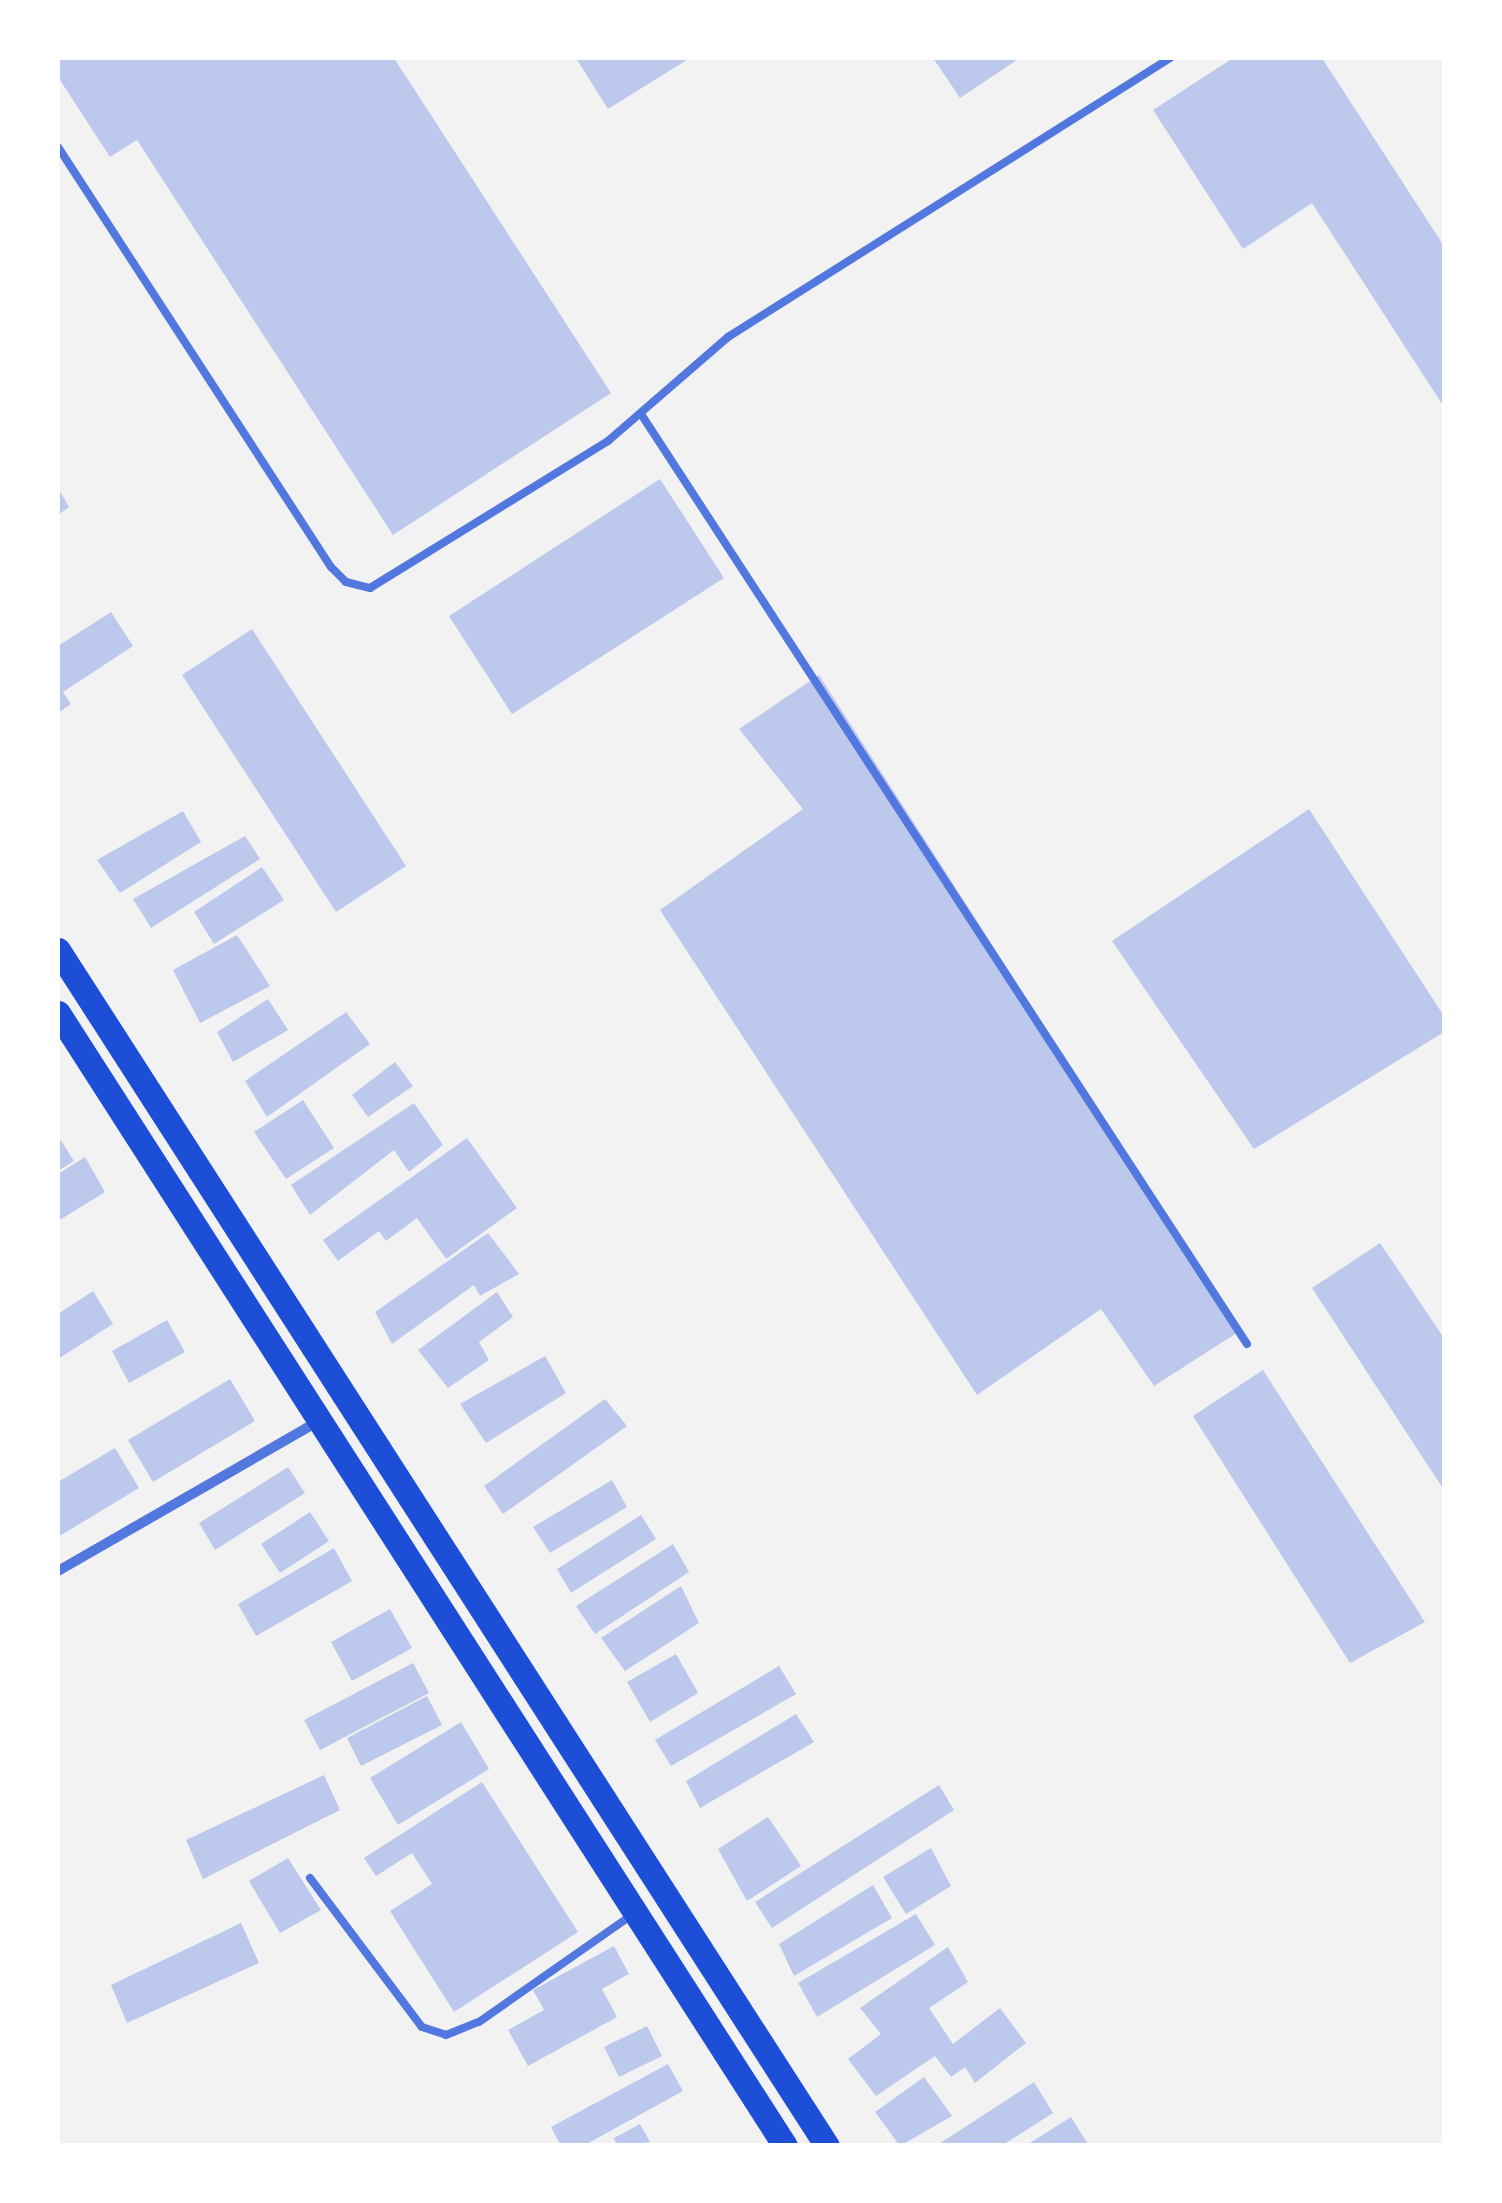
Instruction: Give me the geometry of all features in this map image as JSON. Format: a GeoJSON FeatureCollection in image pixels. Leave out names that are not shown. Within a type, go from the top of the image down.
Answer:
{"type":"FeatureCollection","features":[{"type":"Feature","properties":{"kind":"main road"},"geometry":{"type":"LineString","coordinates":[[58,950],[827,2146]]}},
{"type":"Feature","properties":{"kind":"main road"},"geometry":{"type":"LineString","coordinates":[[58,1014],[322,1418],[785,2146]]}},
{"type":"Feature","properties":{"kind":"street"},"geometry":{"type":"LineString","coordinates":[[58,1571],[322,1418]]}},
{"type":"Feature","properties":{"kind":"lane"},"geometry":{"type":"LineString","coordinates":[[58,147],[330,567],[346,582],[370,588],[641,414],[728,338],[1170,58]]}},
{"type":"Feature","properties":{"kind":"lane"},"geometry":{"type":"LineString","coordinates":[[641,414],[1246,1344]]}},
{"type":"Feature","properties":{"kind":"lane"},"geometry":{"type":"LineString","coordinates":[[310,1878],[422,2027],[446,2036],[478,2022],[636,1912]]}},
{"type":"Feature","properties":{"kind":"building"},"geometry":{"type":"Polygon","coordinates":[[[58,58],[394,58],[611,393],[393,535],[137,140],[110,157],[58,77],[58,58]]]}},
{"type":"Feature","properties":{"kind":"building"},"geometry":{"type":"Polygon","coordinates":[[[576,58],[690,58],[608,109],[576,58]]]}},
{"type":"Feature","properties":{"kind":"building"},"geometry":{"type":"Polygon","coordinates":[[[933,58],[1020,58],[960,98],[933,58]]]}},
{"type":"Feature","properties":{"kind":"building"},"geometry":{"type":"Polygon","coordinates":[[[1233,58],[1322,58],[1444,246],[1444,407],[1312,203],[1243,249],[1153,110],[1233,58]]]}},
{"type":"Feature","properties":{"kind":"building"},"geometry":{"type":"Polygon","coordinates":[[[660,479],[724,578],[512,714],[449,616],[660,479]]]}},
{"type":"Feature","properties":{"kind":"building"},"geometry":{"type":"Polygon","coordinates":[[[58,488],[69,507],[58,515],[58,488]]]}},
{"type":"Feature","properties":{"kind":"building"},"geometry":{"type":"Polygon","coordinates":[[[111,612],[133,646],[63,692],[71,704],[58,713],[58,646],[111,612]]]}},
{"type":"Feature","properties":{"kind":"building"},"geometry":{"type":"Polygon","coordinates":[[[252,629],[406,866],[336,912],[182,675],[252,629]]]}},
{"type":"Feature","properties":{"kind":"building"},"geometry":{"type":"Polygon","coordinates":[[[819,675],[1240,1331],[1154,1386],[1101,1309],[977,1395],[660,910],[803,809],[739,729],[819,675]]]}},
{"type":"Feature","properties":{"kind":"building"},"geometry":{"type":"Polygon","coordinates":[[[1309,809],[1444,1016],[1444,1032],[1254,1149],[1112,941],[1309,809]]]}},
{"type":"Feature","properties":{"kind":"building"},"geometry":{"type":"Polygon","coordinates":[[[183,811],[201,842],[120,893],[97,860],[183,811]]]}},
{"type":"Feature","properties":{"kind":"building"},"geometry":{"type":"Polygon","coordinates":[[[245,836],[260,859],[151,928],[133,899],[245,836]]]}},
{"type":"Feature","properties":{"kind":"building"},"geometry":{"type":"Polygon","coordinates":[[[262,867],[284,900],[214,944],[194,912],[262,867]]]}},
{"type":"Feature","properties":{"kind":"building"},"geometry":{"type":"Polygon","coordinates":[[[237,935],[270,986],[200,1023],[173,970],[237,935]]]}},
{"type":"Feature","properties":{"kind":"building"},"geometry":{"type":"Polygon","coordinates":[[[268,999],[288,1030],[233,1062],[217,1032],[268,999]]]}},
{"type":"Feature","properties":{"kind":"building"},"geometry":{"type":"Polygon","coordinates":[[[346,1012],[370,1044],[267,1117],[245,1081],[346,1012]]]}},
{"type":"Feature","properties":{"kind":"building"},"geometry":{"type":"Polygon","coordinates":[[[395,1062],[413,1086],[368,1117],[352,1095],[395,1062]]]}},
{"type":"Feature","properties":{"kind":"building"},"geometry":{"type":"Polygon","coordinates":[[[303,1100],[334,1148],[286,1179],[254,1132],[303,1100]]]}},
{"type":"Feature","properties":{"kind":"building"},"geometry":{"type":"Polygon","coordinates":[[[414,1103],[443,1145],[409,1172],[394,1150],[310,1215],[291,1185],[414,1103]]]}},
{"type":"Feature","properties":{"kind":"building"},"geometry":{"type":"Polygon","coordinates":[[[58,1136],[74,1161],[58,1171],[58,1136]]]}},
{"type":"Feature","properties":{"kind":"building"},"geometry":{"type":"Polygon","coordinates":[[[467,1138],[517,1208],[446,1259],[417,1218],[386,1241],[379,1231],[338,1261],[323,1240],[467,1138]]]}},
{"type":"Feature","properties":{"kind":"building"},"geometry":{"type":"Polygon","coordinates":[[[85,1157],[105,1192],[58,1221],[58,1174],[85,1157]]]}},
{"type":"Feature","properties":{"kind":"building"},"geometry":{"type":"Polygon","coordinates":[[[488,1233],[519,1274],[480,1296],[474,1285],[392,1344],[375,1312],[488,1233]]]}},
{"type":"Feature","properties":{"kind":"building"},"geometry":{"type":"Polygon","coordinates":[[[1380,1243],[1444,1338],[1444,1490],[1312,1288],[1380,1243]]]}},
{"type":"Feature","properties":{"kind":"building"},"geometry":{"type":"Polygon","coordinates":[[[93,1291],[113,1324],[58,1359],[58,1314],[93,1291]]]}},
{"type":"Feature","properties":{"kind":"building"},"geometry":{"type":"Polygon","coordinates":[[[497,1292],[513,1317],[479,1342],[489,1360],[448,1388],[418,1350],[497,1292]]]}},
{"type":"Feature","properties":{"kind":"building"},"geometry":{"type":"Polygon","coordinates":[[[167,1320],[185,1352],[129,1383],[112,1351],[167,1320]]]}},
{"type":"Feature","properties":{"kind":"building"},"geometry":{"type":"Polygon","coordinates":[[[545,1356],[566,1393],[486,1443],[460,1404],[545,1356]]]}},
{"type":"Feature","properties":{"kind":"building"},"geometry":{"type":"Polygon","coordinates":[[[1263,1370],[1425,1622],[1350,1663],[1193,1416],[1263,1370]]]}},
{"type":"Feature","properties":{"kind":"building"},"geometry":{"type":"Polygon","coordinates":[[[230,1379],[255,1421],[153,1482],[128,1440],[230,1379]]]}},
{"type":"Feature","properties":{"kind":"building"},"geometry":{"type":"Polygon","coordinates":[[[605,1399],[627,1426],[503,1514],[484,1486],[605,1399]]]}},
{"type":"Feature","properties":{"kind":"building"},"geometry":{"type":"Polygon","coordinates":[[[115,1448],[139,1488],[58,1537],[58,1482],[115,1448]]]}},
{"type":"Feature","properties":{"kind":"building"},"geometry":{"type":"Polygon","coordinates":[[[288,1467],[305,1493],[215,1550],[199,1523],[288,1467]]]}},
{"type":"Feature","properties":{"kind":"building"},"geometry":{"type":"Polygon","coordinates":[[[612,1480],[627,1507],[550,1553],[533,1527],[612,1480]]]}},
{"type":"Feature","properties":{"kind":"building"},"geometry":{"type":"Polygon","coordinates":[[[310,1512],[329,1541],[280,1573],[261,1544],[310,1512]]]}},
{"type":"Feature","properties":{"kind":"building"},"geometry":{"type":"Polygon","coordinates":[[[641,1515],[656,1539],[571,1593],[557,1569],[641,1515]]]}},
{"type":"Feature","properties":{"kind":"building"},"geometry":{"type":"Polygon","coordinates":[[[673,1544],[689,1572],[595,1634],[576,1606],[673,1544]]]}},
{"type":"Feature","properties":{"kind":"building"},"geometry":{"type":"Polygon","coordinates":[[[334,1548],[352,1581],[256,1636],[238,1604],[334,1548]]]}},
{"type":"Feature","properties":{"kind":"building"},"geometry":{"type":"Polygon","coordinates":[[[681,1586],[699,1623],[625,1671],[601,1638],[681,1586]]]}},
{"type":"Feature","properties":{"kind":"building"},"geometry":{"type":"Polygon","coordinates":[[[390,1609],[412,1648],[352,1681],[331,1642],[390,1609]]]}},
{"type":"Feature","properties":{"kind":"building"},"geometry":{"type":"Polygon","coordinates":[[[676,1654],[698,1693],[650,1722],[627,1682],[676,1654]]]}},
{"type":"Feature","properties":{"kind":"building"},"geometry":{"type":"Polygon","coordinates":[[[413,1663],[429,1693],[320,1750],[304,1720],[413,1663]]]}},
{"type":"Feature","properties":{"kind":"building"},"geometry":{"type":"Polygon","coordinates":[[[779,1666],[796,1694],[671,1766],[655,1740],[779,1666]]]}},
{"type":"Feature","properties":{"kind":"building"},"geometry":{"type":"Polygon","coordinates":[[[427,1696],[442,1725],[361,1766],[347,1738],[427,1696]]]}},
{"type":"Feature","properties":{"kind":"building"},"geometry":{"type":"Polygon","coordinates":[[[796,1714],[814,1742],[700,1808],[686,1781],[796,1714]]]}},
{"type":"Feature","properties":{"kind":"building"},"geometry":{"type":"Polygon","coordinates":[[[461,1722],[489,1769],[398,1825],[370,1778],[461,1722]]]}},
{"type":"Feature","properties":{"kind":"building"},"geometry":{"type":"Polygon","coordinates":[[[324,1775],[340,1810],[203,1879],[186,1840],[324,1775]]]}},
{"type":"Feature","properties":{"kind":"building"},"geometry":{"type":"Polygon","coordinates":[[[482,1782],[578,1932],[454,2012],[390,1911],[432,1884],[412,1853],[376,1876],[364,1858],[482,1782]]]}},
{"type":"Feature","properties":{"kind":"building"},"geometry":{"type":"Polygon","coordinates":[[[939,1785],[954,1810],[772,1928],[755,1902],[939,1785]]]}},
{"type":"Feature","properties":{"kind":"building"},"geometry":{"type":"Polygon","coordinates":[[[768,1817],[801,1866],[747,1901],[718,1849],[768,1817]]]}},
{"type":"Feature","properties":{"kind":"building"},"geometry":{"type":"Polygon","coordinates":[[[931,1848],[951,1886],[906,1914],[883,1877],[931,1848]]]}},
{"type":"Feature","properties":{"kind":"building"},"geometry":{"type":"Polygon","coordinates":[[[288,1858],[321,1910],[280,1933],[249,1881],[288,1858]]]}},
{"type":"Feature","properties":{"kind":"building"},"geometry":{"type":"Polygon","coordinates":[[[873,1885],[892,1918],[794,1976],[779,1944],[873,1885]]]}},
{"type":"Feature","properties":{"kind":"building"},"geometry":{"type":"Polygon","coordinates":[[[916,1914],[935,1945],[817,2017],[798,1983],[916,1914]]]}},
{"type":"Feature","properties":{"kind":"building"},"geometry":{"type":"Polygon","coordinates":[[[241,1923],[259,1963],[127,2023],[111,1985],[241,1923]]]}},
{"type":"Feature","properties":{"kind":"building"},"geometry":{"type":"Polygon","coordinates":[[[614,1946],[629,1974],[602,1989],[617,2017],[528,2066],[508,2030],[544,2010],[533,1990],[614,1946]]]}},
{"type":"Feature","properties":{"kind":"building"},"geometry":{"type":"Polygon","coordinates":[[[948,1947],[968,1982],[929,2008],[953,2044],[1000,2008],[1026,2043],[975,2083],[965,2067],[951,2077],[935,2056],[876,2096],[848,2059],[881,2034],[860,2008],[948,1947]]]}},
{"type":"Feature","properties":{"kind":"building"},"geometry":{"type":"Polygon","coordinates":[[[647,2026],[662,2056],[619,2077],[604,2047],[647,2026]]]}},
{"type":"Feature","properties":{"kind":"building"},"geometry":{"type":"Polygon","coordinates":[[[668,2064],[683,2091],[583,2146],[561,2146],[551,2127],[668,2064]]]}},
{"type":"Feature","properties":{"kind":"building"},"geometry":{"type":"Polygon","coordinates":[[[924,2077],[952,2116],[900,2146],[875,2112],[924,2077]]]}},
{"type":"Feature","properties":{"kind":"building"},"geometry":{"type":"Polygon","coordinates":[[[1034,2082],[1053,2113],[1001,2146],[936,2146],[1034,2082]]]}},
{"type":"Feature","properties":{"kind":"building"},"geometry":{"type":"Polygon","coordinates":[[[1071,2117],[1089,2146],[1025,2146],[1071,2117]]]}},
{"type":"Feature","properties":{"kind":"building"},"geometry":{"type":"Polygon","coordinates":[[[640,2124],[650,2142],[617,2146],[614,2138],[640,2124]]]}}]}
